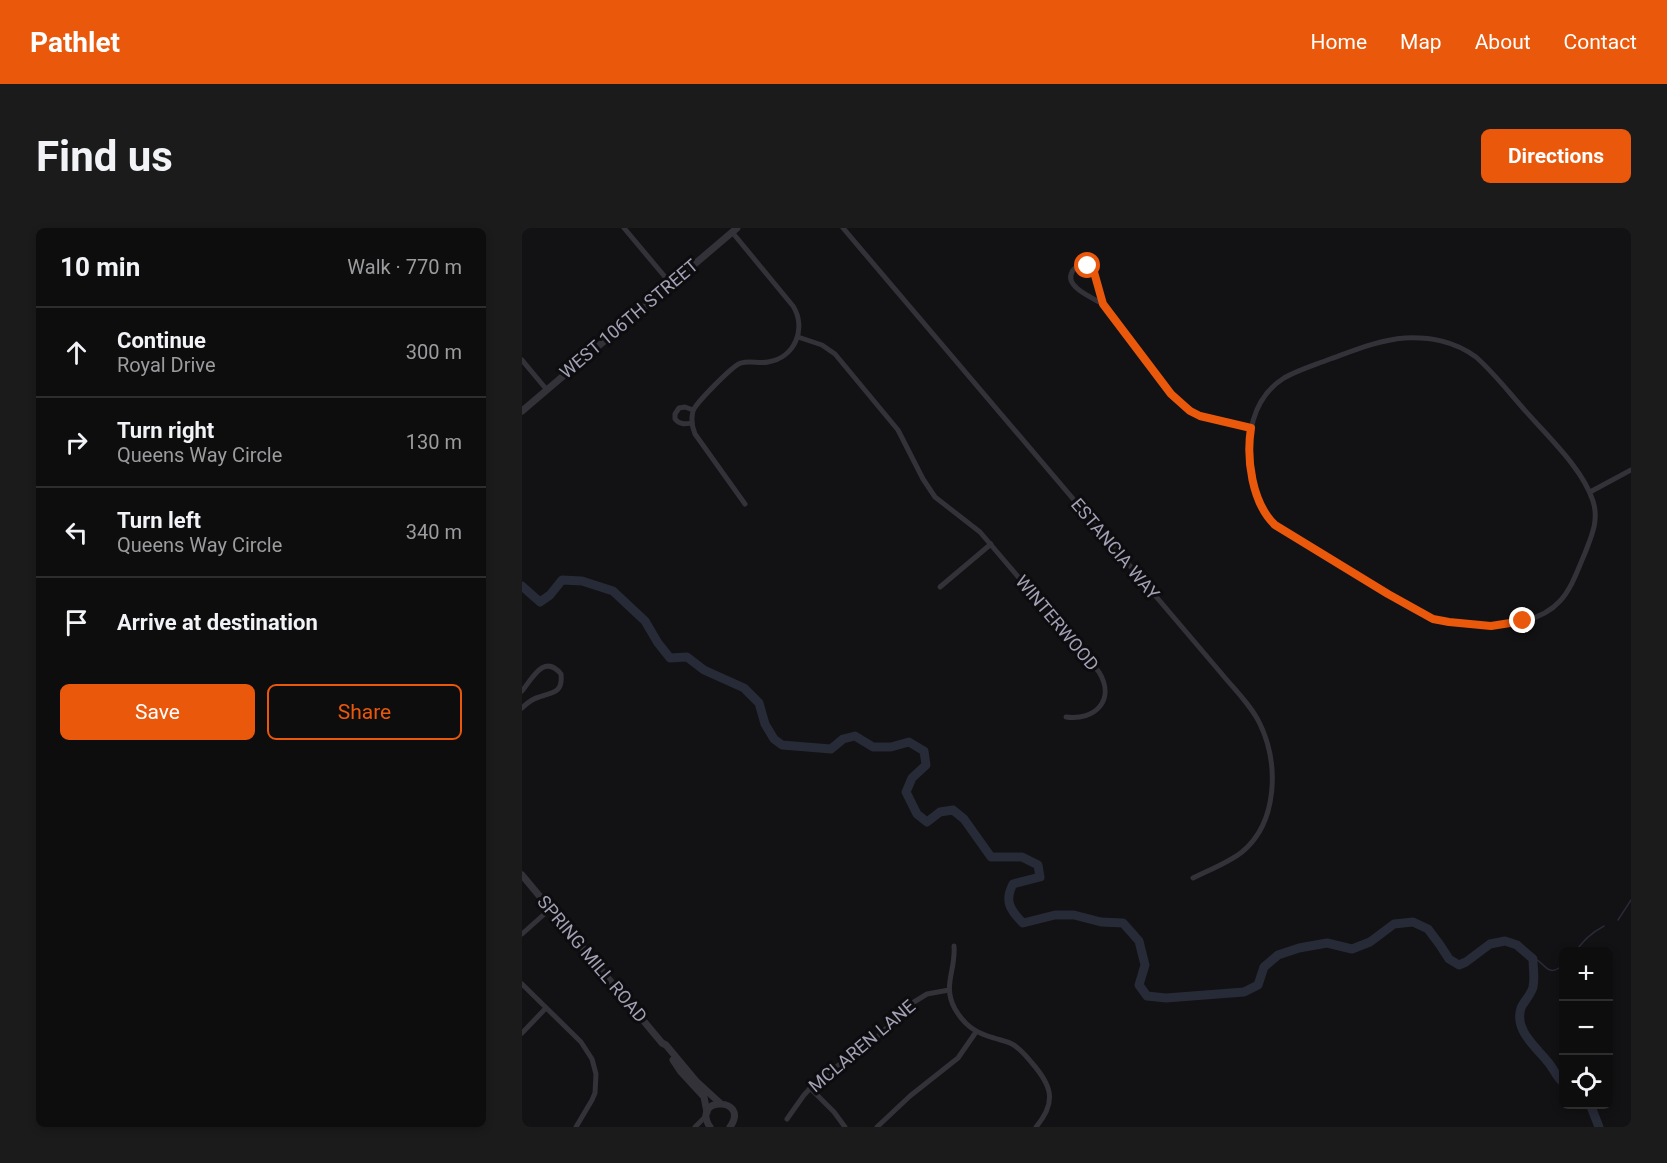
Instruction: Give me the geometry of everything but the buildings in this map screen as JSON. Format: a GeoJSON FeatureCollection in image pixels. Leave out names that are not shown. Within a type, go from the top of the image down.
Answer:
{"type":"FeatureCollection","features":[{"type":"Feature","properties":{"kind":"street"},"geometry":{"type":"LineString","coordinates":[[624,228],[671,284]]}},
{"type":"Feature","properties":{"kind":"street","name":"ESTANCIA WAY"},"geometry":{"type":"LineString","coordinates":[[843,228],[1221,673],[1260,724],[1269,749],[1272,782],[1263,824],[1241,853],[1193,878]]}},
{"type":"Feature","properties":{"kind":"street"},"geometry":{"type":"LineString","coordinates":[[734,230],[793,306],[799,323],[798,337],[791,350],[777,360],[759,363],[744,362],[735,366],[693,410],[692,423],[695,434],[745,504]]}},
{"type":"Feature","properties":{"kind":"street","name":"WEST 106TH STREET"},"geometry":{"type":"LineString","coordinates":[[522,411],[734,230]]}},
{"type":"Feature","properties":{"kind":"street"},"geometry":{"type":"LineString","coordinates":[[1103,304],[1072,284],[1071,274],[1076,267],[1084,265],[1091,268],[1103,304],[1164,387],[1177,401],[1200,416],[1251,428]]}},
{"type":"Feature","properties":{"kind":"street","name":"WINTERWOOD"},"geometry":{"type":"LineString","coordinates":[[798,337],[822,345],[835,354],[898,430],[931,492],[949,510],[980,532],[1101,676],[1105,692],[1099,708],[1088,716],[1066,717]]}},
{"type":"Feature","properties":{"kind":"street"},"geometry":{"type":"LineString","coordinates":[[1405,338],[1438,339],[1464,349],[1483,364],[1571,464],[1590,492],[1596,514],[1593,533],[1567,592],[1551,609],[1529,620],[1491,626],[1442,621],[1425,615],[1396,599],[1283,530],[1269,519],[1259,503],[1249,460],[1251,428],[1265,396],[1278,382],[1294,373],[1378,342],[1405,338]]}},
{"type":"Feature","properties":{"kind":"street"},"geometry":{"type":"LineString","coordinates":[[522,360],[547,390]]}},
{"type":"Feature","properties":{"kind":"street"},"geometry":{"type":"LineString","coordinates":[[692,423],[677,422],[675,414],[679,408],[685,407],[693,410]]}},
{"type":"Feature","properties":{"kind":"street"},"geometry":{"type":"LineString","coordinates":[[1590,492],[1631,470]]}},
{"type":"Feature","properties":{"kind":"street"},"geometry":{"type":"LineString","coordinates":[[940,586],[991,544]]}},
{"type":"Feature","properties":{"kind":"street"},"geometry":{"type":"LineString","coordinates":[[522,691],[540,668],[553,667],[561,674],[562,680],[558,689],[529,701],[522,708]]}},
{"type":"Feature","properties":{"kind":"street","name":"SPRING MILL ROAD"},"geometry":{"type":"LineString","coordinates":[[522,875],[662,1043],[681,1072],[704,1097],[706,1120],[710,1127]]}},
{"type":"Feature","properties":{"kind":"street"},"geometry":{"type":"LineString","coordinates":[[522,933],[550,909]]}},
{"type":"Feature","properties":{"kind":"street"},"geometry":{"type":"LineString","coordinates":[[954,946],[954,962],[949,990],[957,1011],[976,1032],[1009,1042],[1018,1048],[1043,1076],[1048,1086],[1050,1099],[1048,1110],[1036,1127]]}},
{"type":"Feature","properties":{"kind":"street"},"geometry":{"type":"LineString","coordinates":[[522,984],[587,1049],[595,1067],[595,1093],[576,1127]]}},
{"type":"Feature","properties":{"kind":"street","name":"MCLAREN LANE"},"geometry":{"type":"LineString","coordinates":[[788,1119],[810,1088],[877,1037],[921,997],[949,990]]}},
{"type":"Feature","properties":{"kind":"street"},"geometry":{"type":"LineString","coordinates":[[522,1033],[546,1008]]}},
{"type":"Feature","properties":{"kind":"street"},"geometry":{"type":"LineString","coordinates":[[877,1127],[910,1096],[958,1058],[976,1032]]}},
{"type":"Feature","properties":{"kind":"street","name":"SPRING MILL ROAD"},"geometry":{"type":"LineString","coordinates":[[662,1043],[696,1081],[720,1103],[732,1109],[733,1125]]}},
{"type":"Feature","properties":{"kind":"street"},"geometry":{"type":"LineString","coordinates":[[810,1088],[826,1103],[845,1127]]}},
{"type":"Feature","properties":{"kind":"street"},"geometry":{"type":"LineString","coordinates":[[695,1127],[712,1106],[720,1103]]}},
{"type":"Feature","properties":{"kind":"waterway"},"geometry":{"type":"LineString","coordinates":[[522,586],[540,602],[550,595],[562,580],[582,581],[613,591],[645,621],[670,658],[687,657],[704,670],[744,688],[759,703],[765,724],[774,739],[782,745],[831,749],[843,739],[855,736],[873,747],[891,747],[909,742],[924,751],[926,765],[912,778],[906,792],[917,814],[927,822],[940,812],[953,810],[964,819],[991,857],[1022,857],[1038,865],[1040,877],[1013,884],[1010,890],[1010,905],[1023,923],[1055,915],[1074,915],[1101,922],[1123,923],[1139,941],[1145,965],[1139,985],[1147,996],[1166,998],[1244,992],[1258,985],[1264,967],[1278,955],[1299,948],[1327,943],[1352,949],[1370,942],[1394,924],[1413,922],[1428,929],[1449,959],[1459,965],[1490,944],[1505,941],[1517,945],[1533,959],[1534,984],[1521,1008],[1520,1023],[1527,1037],[1559,1078]]}},
{"type":"Feature","properties":{"kind":"waterway"},"geometry":{"type":"LineString","coordinates":[[1618,920],[1631,900]]}},
{"type":"Feature","properties":{"kind":"waterway"},"geometry":{"type":"LineString","coordinates":[[1579,947],[1595,931],[1604,926]]}},
{"type":"Feature","properties":{"kind":"waterway"},"geometry":{"type":"LineString","coordinates":[[1530,957],[1549,970],[1559,968]]}},
{"type":"Feature","properties":{"kind":"waterway"},"geometry":{"type":"LineString","coordinates":[[1592,1109],[1599,1127]]}},
{"type":"Feature","properties":{"kind":"route"},"geometry":{"type":"LineString","coordinates":[[1088,266],[1094,272],[1103,304],[1177,401],[1200,416],[1251,428],[1249,460],[1259,503],[1275,525],[1433,619],[1491,626],[1523,621]]}}]}
